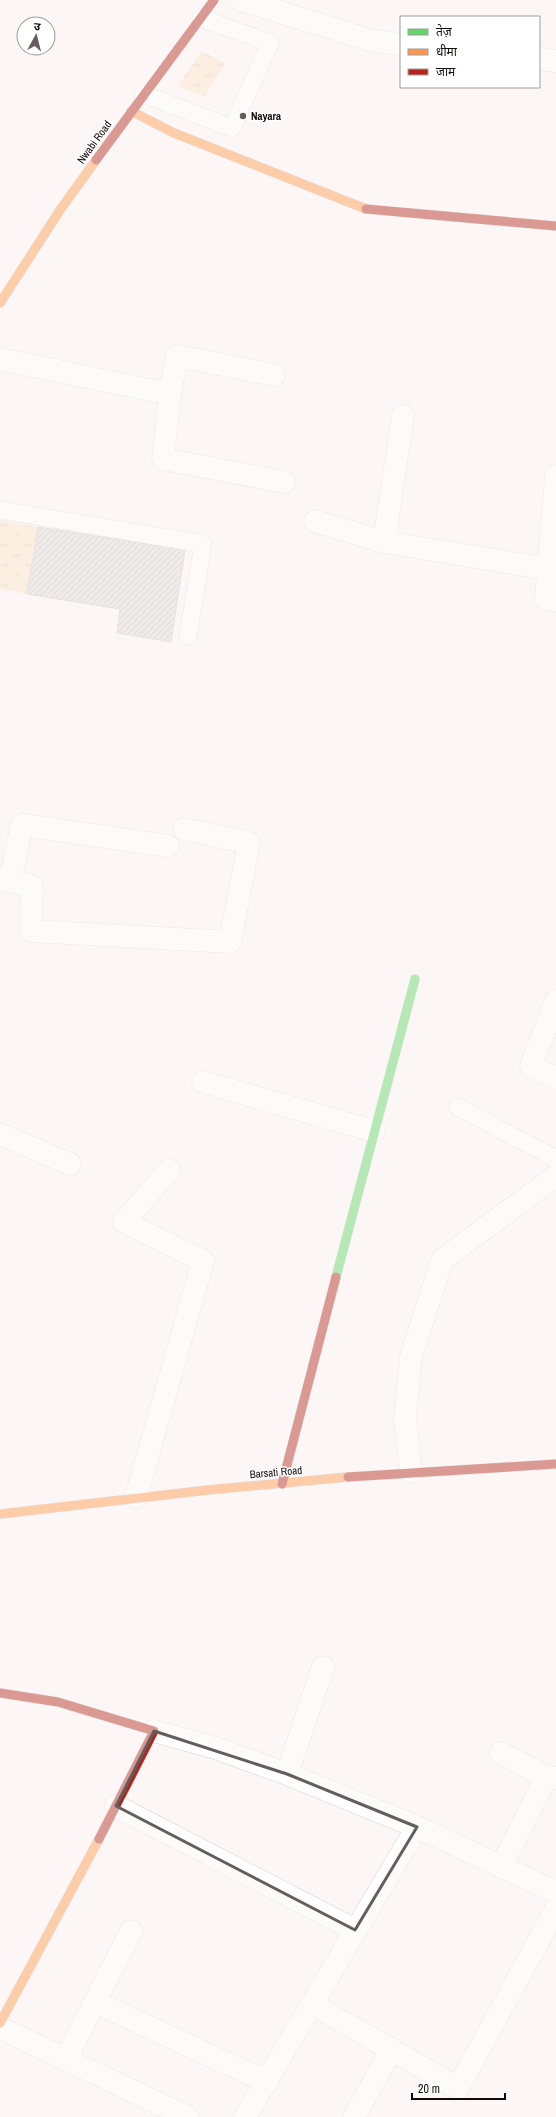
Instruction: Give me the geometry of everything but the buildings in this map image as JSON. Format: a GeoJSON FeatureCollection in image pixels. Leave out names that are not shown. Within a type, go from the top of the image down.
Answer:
{"type":"FeatureCollection","features":[{"type":"Feature","properties":{"kind":"street","name":"Nwabi Road"},"geometry":{"type":"LineString","coordinates":[[0,303],[60,210],[143,94],[214,0]]}},
{"type":"Feature","properties":{"kind":"street"},"geometry":{"type":"LineString","coordinates":[[241,0],[373,41],[400,44]]}},
{"type":"Feature","properties":{"kind":"street"},"geometry":{"type":"LineString","coordinates":[[540,59],[556,61]]}},
{"type":"Feature","properties":{"kind":"street"},"geometry":{"type":"LineString","coordinates":[[131,111],[174,133],[362,209],[556,226]]}},
{"type":"Feature","properties":{"kind":"street"},"geometry":{"type":"LineString","coordinates":[[274,375],[177,356],[170,394],[163,459],[284,482]]}},
{"type":"Feature","properties":{"kind":"street"},"geometry":{"type":"LineString","coordinates":[[0,358],[170,394]]}},
{"type":"Feature","properties":{"kind":"street"},"geometry":{"type":"LineString","coordinates":[[384,542],[403,416]]}},
{"type":"Feature","properties":{"kind":"street"},"geometry":{"type":"LineString","coordinates":[[556,478],[546,599],[556,600]]}},
{"type":"Feature","properties":{"kind":"street"},"geometry":{"type":"LineString","coordinates":[[315,521],[384,542],[549,569]]}},
{"type":"Feature","properties":{"kind":"street"},"geometry":{"type":"LineString","coordinates":[[168,846],[22,825],[5,880],[32,886],[32,931],[230,942],[250,843],[184,830]]}},
{"type":"Feature","properties":{"kind":"street"},"geometry":{"type":"LineString","coordinates":[[282,1484],[415,979]]}},
{"type":"Feature","properties":{"kind":"street"},"geometry":{"type":"LineString","coordinates":[[556,1001],[531,1066],[556,1078]]}},
{"type":"Feature","properties":{"kind":"street"},"geometry":{"type":"LineString","coordinates":[[203,1082],[374,1131]]}},
{"type":"Feature","properties":{"kind":"street"},"geometry":{"type":"LineString","coordinates":[[0,1134],[70,1164]]}},
{"type":"Feature","properties":{"kind":"street"},"geometry":{"type":"LineString","coordinates":[[136,1497],[203,1261],[124,1222],[169,1170]]}},
{"type":"Feature","properties":{"kind":"street"},"geometry":{"type":"LineString","coordinates":[[411,1472],[405,1416],[411,1357],[442,1260],[556,1176]]}},
{"type":"Feature","properties":{"kind":"street","name":"Barsati Road"},"geometry":{"type":"LineString","coordinates":[[0,1514],[136,1497],[411,1472],[556,1464]]}},
{"type":"Feature","properties":{"kind":"street"},"geometry":{"type":"LineString","coordinates":[[287,1774],[323,1667]]}},
{"type":"Feature","properties":{"kind":"street"},"geometry":{"type":"LineString","coordinates":[[0,1693],[58,1702],[215,1748],[287,1774],[417,1827],[556,1892]]}},
{"type":"Feature","properties":{"kind":"street"},"geometry":{"type":"LineString","coordinates":[[0,2023],[116,1806],[154,1731]]}},
{"type":"Feature","properties":{"kind":"street"},"geometry":{"type":"LineString","coordinates":[[501,1753],[551,1778],[501,1867]]}},
{"type":"Feature","properties":{"kind":"street"},"geometry":{"type":"LineString","coordinates":[[116,1806],[355,1930]]}},
{"type":"Feature","properties":{"kind":"street"},"geometry":{"type":"LineString","coordinates":[[246,2117],[417,1827]]}},
{"type":"Feature","properties":{"kind":"street"},"geometry":{"type":"LineString","coordinates":[[312,2004],[458,2088],[556,1910]]}},
{"type":"Feature","properties":{"kind":"street"},"geometry":{"type":"LineString","coordinates":[[66,2060],[131,1931]]}},
{"type":"Feature","properties":{"kind":"street"},"geometry":{"type":"LineString","coordinates":[[95,2002],[267,2082]]}},
{"type":"Feature","properties":{"kind":"street"},"geometry":{"type":"LineString","coordinates":[[0,2028],[188,2117]]}},
{"type":"Feature","properties":{"kind":"street"},"geometry":{"type":"LineString","coordinates":[[354,2117],[392,2050]]}},
{"type":"Feature","properties":{"kind":"lane"},"geometry":{"type":"LineString","coordinates":[[143,94],[232,128],[270,43],[201,18]]}},
{"type":"Feature","properties":{"kind":"lane"},"geometry":{"type":"LineString","coordinates":[[0,510],[203,544],[188,636]]}},
{"type":"Feature","properties":{"kind":"lane"},"geometry":{"type":"LineString","coordinates":[[458,1107],[556,1159]]}},
{"type":"Feature","properties":{"kind":"highlighted area"},"geometry":{"type":"Polygon","coordinates":[[[154,1731],[287,1774],[417,1827],[355,1930],[116,1806],[154,1731]]]}},
{"type":"Feature","properties":{"kind":"green space"},"geometry":{"type":"Polygon","coordinates":[[[201,51],[225,63],[205,97],[178,86],[201,51]]]}},
{"type":"Feature","properties":{"kind":"green space"},"geometry":{"type":"Polygon","coordinates":[[[0,520],[38,527],[27,594],[0,589],[0,520]]]}},
{"type":"Feature","properties":{"kind":"traffic: fast"},"geometry":{"type":"LineString","coordinates":[[336,1277],[415,979]]}},
{"type":"Feature","properties":{"kind":"traffic: slow"},"geometry":{"type":"LineString","coordinates":[[131,111],[174,133],[366,209]]}},
{"type":"Feature","properties":{"kind":"traffic: slow"},"geometry":{"type":"LineString","coordinates":[[0,303],[60,210],[96,160]]}},
{"type":"Feature","properties":{"kind":"traffic: slow"},"geometry":{"type":"LineString","coordinates":[[0,1514],[208,1490],[348,1477]]}},
{"type":"Feature","properties":{"kind":"traffic: slow"},"geometry":{"type":"LineString","coordinates":[[0,2023],[99,1839]]}},
{"type":"Feature","properties":{"kind":"traffic: jam"},"geometry":{"type":"LineString","coordinates":[[96,160],[214,0]]}},
{"type":"Feature","properties":{"kind":"traffic: jam"},"geometry":{"type":"LineString","coordinates":[[366,209],[556,226]]}},
{"type":"Feature","properties":{"kind":"traffic: jam"},"geometry":{"type":"LineString","coordinates":[[282,1484],[336,1277]]}},
{"type":"Feature","properties":{"kind":"traffic: jam"},"geometry":{"type":"LineString","coordinates":[[348,1477],[556,1464]]}},
{"type":"Feature","properties":{"kind":"traffic: jam"},"geometry":{"type":"LineString","coordinates":[[0,1693],[58,1702],[154,1731],[99,1839]]}},
{"type":"Feature","properties":{"kind":"place","name":"Nayara"},"geometry":{"type":"Point","coordinates":[243,116]}}]}
